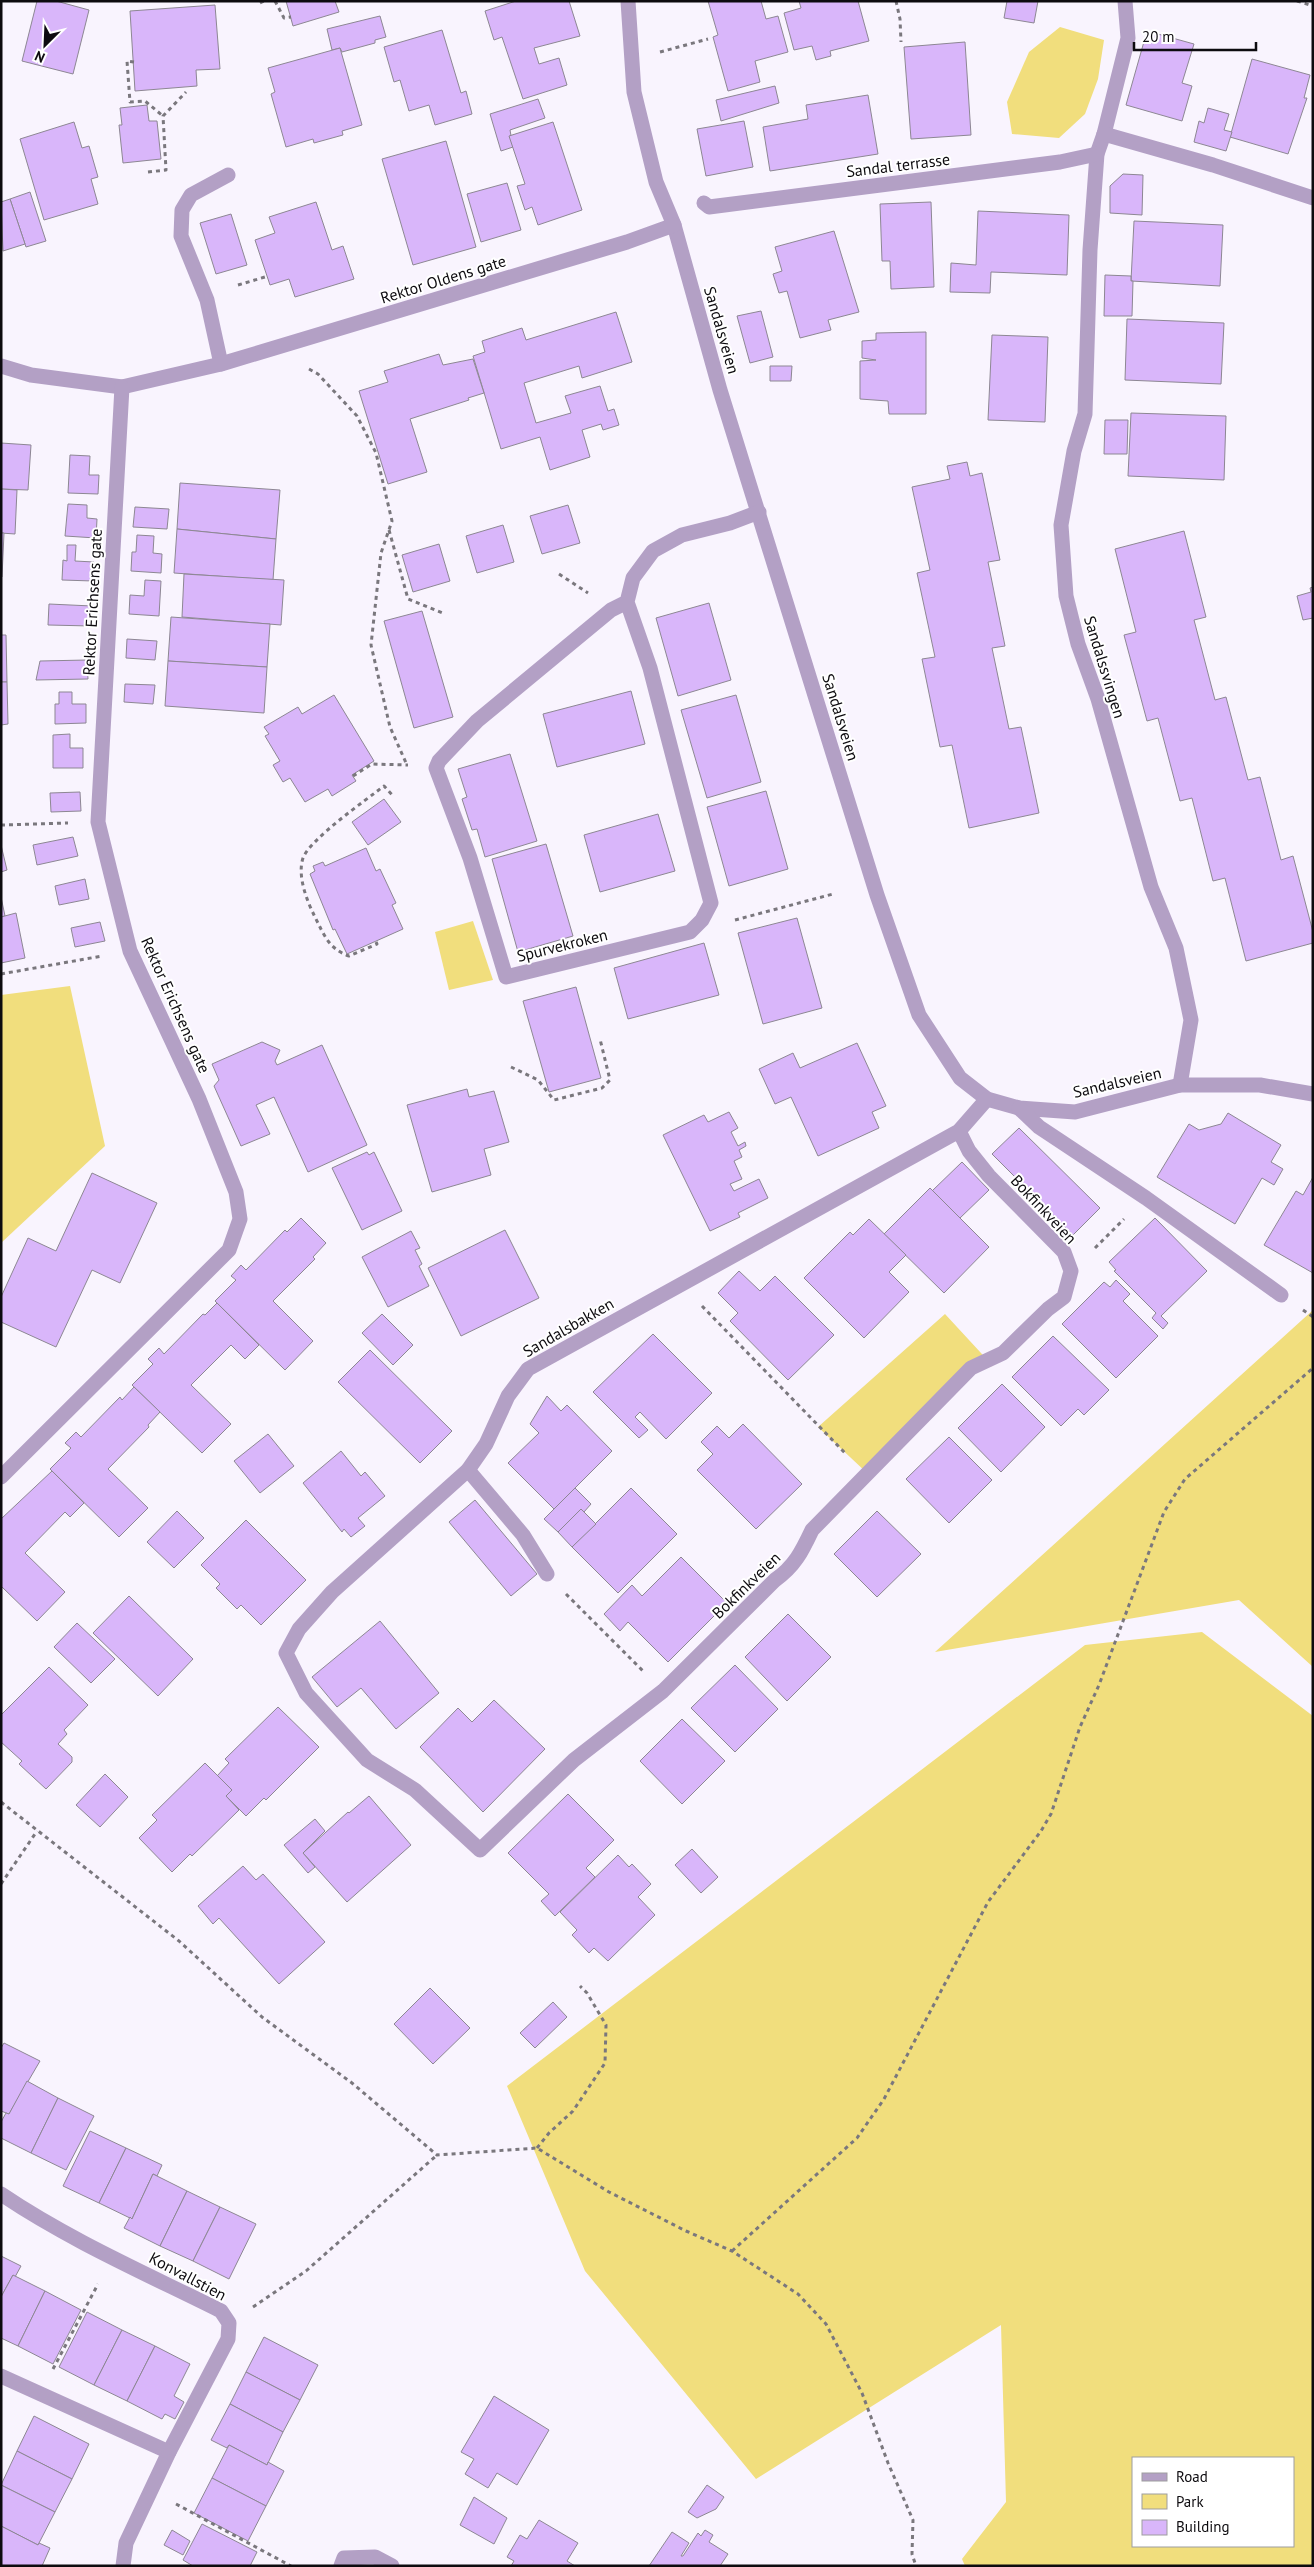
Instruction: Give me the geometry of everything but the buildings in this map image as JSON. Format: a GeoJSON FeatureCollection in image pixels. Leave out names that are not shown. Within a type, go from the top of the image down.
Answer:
{"type":"FeatureCollection","features":[{"type":"Feature","properties":{"kind":"street","name":"Sandalsveien"},"geometry":{"type":"LineString","coordinates":[[628,1],[630,60],[635,97],[656,182],[674,225],[720,390],[877,895],[919,1014],[960,1078],[987,1099],[1019,1108],[1075,1112],[1180,1085],[1260,1085],[1313,1094]]}},
{"type":"Feature","properties":{"kind":"street"},"geometry":{"type":"LineString","coordinates":[[1097,154],[1104,134],[1128,38],[1125,1]]}},
{"type":"Feature","properties":{"kind":"street"},"geometry":{"type":"LineString","coordinates":[[1104,134],[1213,165],[1313,198]]}},
{"type":"Feature","properties":{"kind":"street","name":"Sandal terrasse"},"geometry":{"type":"LineString","coordinates":[[704,203],[708,207],[718,206],[1060,162],[1097,154]]}},
{"type":"Feature","properties":{"kind":"street","name":"Sandalssvingen"},"geometry":{"type":"LineString","coordinates":[[1097,154],[1090,250],[1085,414],[1074,451],[1061,525],[1066,596],[1078,644],[1098,699],[1152,887],[1176,948],[1191,1020],[1187,1056],[1180,1085]]}},
{"type":"Feature","properties":{"kind":"street"},"geometry":{"type":"LineString","coordinates":[[221,364],[207,300],[181,236],[182,210],[191,195],[228,175]]}},
{"type":"Feature","properties":{"kind":"street","name":"Rektor Oldens gate"},"geometry":{"type":"LineString","coordinates":[[1,366],[31,376],[122,387],[221,364],[294,340],[627,242],[674,225]]}},
{"type":"Feature","properties":{"kind":"street","name":"Rektor Erichsens gate"},"geometry":{"type":"LineString","coordinates":[[1,1477],[229,1250],[240,1219],[236,1192],[199,1099],[130,951],[98,822],[122,387]]}},
{"type":"Feature","properties":{"kind":"street"},"geometry":{"type":"LineString","coordinates":[[690,932],[702,920],[711,903],[650,668],[627,602],[633,578],[653,551],[682,535],[730,523],[759,512]]}},
{"type":"Feature","properties":{"kind":"street"},"geometry":{"type":"LineString","coordinates":[[439,761],[477,721],[611,610],[627,602]]}},
{"type":"Feature","properties":{"kind":"street","name":"Spurvekroken"},"geometry":{"type":"LineString","coordinates":[[439,761],[436,768],[470,858],[506,977],[690,932]]}},
{"type":"Feature","properties":{"kind":"street","name":"Sandalsbakken"},"geometry":{"type":"LineString","coordinates":[[367,1760],[306,1692],[286,1653],[299,1629],[332,1592],[468,1470],[486,1444],[508,1396],[528,1369],[959,1131],[987,1099]]}},
{"type":"Feature","properties":{"kind":"street"},"geometry":{"type":"LineString","coordinates":[[1019,1108],[1039,1127],[1146,1198],[1282,1295]]}},
{"type":"Feature","properties":{"kind":"street","name":"Bokfinkveien"},"geometry":{"type":"LineString","coordinates":[[367,1760],[415,1790],[480,1850],[574,1760],[663,1691],[775,1580],[786,1572],[798,1559],[812,1530],[971,1368],[1003,1353],[1048,1309],[1064,1297],[1071,1271],[1064,1252],[989,1176],[969,1151],[959,1131]]}},
{"type":"Feature","properties":{"kind":"street"},"geometry":{"type":"LineString","coordinates":[[468,1470],[524,1535],[547,1574]]}},
{"type":"Feature","properties":{"kind":"street","name":"Konvallstien"},"geometry":{"type":"LineString","coordinates":[[1,2194],[112,2256],[221,2311],[229,2323],[228,2339],[126,2543],[123,2566]]}},
{"type":"Feature","properties":{"kind":"street"},"geometry":{"type":"LineString","coordinates":[[3,2380],[40,2394],[170,2452]]}},
{"type":"Feature","properties":{"kind":"street"},"geometry":{"type":"LineString","coordinates":[[341,2566],[344,2558],[375,2557],[392,2566]]}},
{"type":"Feature","properties":{"kind":"path"},"geometry":{"type":"LineString","coordinates":[[275,1],[284,18],[291,17]]}},
{"type":"Feature","properties":{"kind":"path"},"geometry":{"type":"LineString","coordinates":[[896,1],[900,19],[901,42]]}},
{"type":"Feature","properties":{"kind":"path"},"geometry":{"type":"LineString","coordinates":[[1298,1],[1313,6]]}},
{"type":"Feature","properties":{"kind":"path"},"geometry":{"type":"LineString","coordinates":[[630,60],[708,39]]}},
{"type":"Feature","properties":{"kind":"path"},"geometry":{"type":"LineString","coordinates":[[134,62],[127,61],[130,102],[145,101],[162,116],[166,170],[148,172]]}},
{"type":"Feature","properties":{"kind":"path"},"geometry":{"type":"LineString","coordinates":[[162,116],[186,92]]}},
{"type":"Feature","properties":{"kind":"path"},"geometry":{"type":"LineString","coordinates":[[238,285],[265,277]]}},
{"type":"Feature","properties":{"kind":"path"},"geometry":{"type":"LineString","coordinates":[[306,368],[318,374],[357,416],[376,453],[392,521],[380,553],[372,645],[390,727],[407,765]]}},
{"type":"Feature","properties":{"kind":"path"},"geometry":{"type":"LineString","coordinates":[[389,529],[408,598],[445,614]]}},
{"type":"Feature","properties":{"kind":"path"},"geometry":{"type":"LineString","coordinates":[[353,776],[372,764],[407,765],[439,761]]}},
{"type":"Feature","properties":{"kind":"path"},"geometry":{"type":"LineString","coordinates":[[376,942],[377,944],[349,956],[336,952],[328,943],[309,906],[302,878],[303,857],[316,841],[384,786],[394,797]]}},
{"type":"Feature","properties":{"kind":"path"},"geometry":{"type":"LineString","coordinates":[[1,825],[98,822]]}},
{"type":"Feature","properties":{"kind":"path"},"geometry":{"type":"LineString","coordinates":[[690,932],[833,894]]}},
{"type":"Feature","properties":{"kind":"path"},"geometry":{"type":"LineString","coordinates":[[1,974],[130,951]]}},
{"type":"Feature","properties":{"kind":"path"},"geometry":{"type":"LineString","coordinates":[[511,1067],[538,1080],[554,1100],[602,1088],[610,1080],[600,1039]]}},
{"type":"Feature","properties":{"kind":"path"},"geometry":{"type":"LineString","coordinates":[[1071,1271],[1146,1198]]}},
{"type":"Feature","properties":{"kind":"path"},"geometry":{"type":"LineString","coordinates":[[687,1281],[694,1297],[818,1427],[867,1473]]}},
{"type":"Feature","properties":{"kind":"path"},"geometry":{"type":"LineString","coordinates":[[732,2251],[856,2138],[884,2100],[988,1902],[1041,1831],[1051,1814],[1080,1726],[1099,1685],[1164,1512],[1184,1479],[1313,1368]]}},
{"type":"Feature","properties":{"kind":"path"},"geometry":{"type":"LineString","coordinates":[[547,1574],[663,1691]]}},
{"type":"Feature","properties":{"kind":"path"},"geometry":{"type":"LineString","coordinates":[[1,1802],[179,1942],[262,2017],[352,2083],[437,2155]]}},
{"type":"Feature","properties":{"kind":"path"},"geometry":{"type":"LineString","coordinates":[[1,1884],[38,1831]]}},
{"type":"Feature","properties":{"kind":"path"},"geometry":{"type":"LineString","coordinates":[[538,2148],[549,2133],[572,2111],[605,2063],[606,2025],[587,1993],[580,1986]]}},
{"type":"Feature","properties":{"kind":"path"},"geometry":{"type":"LineString","coordinates":[[229,2323],[306,2270],[437,2155],[538,2148],[608,2192],[686,2231],[732,2251],[798,2294],[826,2324],[862,2394],[888,2463],[913,2520],[912,2554],[916,2566]]}},
{"type":"Feature","properties":{"kind":"path"},"geometry":{"type":"LineString","coordinates":[[40,2394],[112,2256]]}},
{"type":"Feature","properties":{"kind":"path"},"geometry":{"type":"LineString","coordinates":[[151,2491],[291,2566]]}},
{"type":"Feature","properties":{"kind":"green space"},"geometry":{"type":"Polygon","coordinates":[[[1060,27],[1104,40],[1098,79],[1085,114],[1059,138],[1012,134],[1007,102],[1029,52],[1060,27]]]}},
{"type":"Feature","properties":{"kind":"green space"},"geometry":{"type":"Polygon","coordinates":[[[473,921],[493,980],[449,990],[435,932],[473,921]]]}},
{"type":"Feature","properties":{"kind":"green space"},"geometry":{"type":"Polygon","coordinates":[[[70,986],[105,1146],[1,1243],[1,995],[70,986]]]}},
{"type":"Feature","properties":{"kind":"green space"},"geometry":{"type":"Polygon","coordinates":[[[1313,1310],[1313,1667],[1239,1600],[935,1652],[1313,1310]]]}},
{"type":"Feature","properties":{"kind":"green space"},"geometry":{"type":"Polygon","coordinates":[[[945,1314],[993,1366],[971,1368],[867,1473],[818,1427],[945,1314]]]}},
{"type":"Feature","properties":{"kind":"green space"},"geometry":{"type":"Polygon","coordinates":[[[1202,1632],[1313,1716],[1313,2566],[965,2566],[962,2559],[1006,2502],[1001,2325],[756,2479],[585,2271],[507,2086],[1085,1645],[1202,1632]]]}}]}
